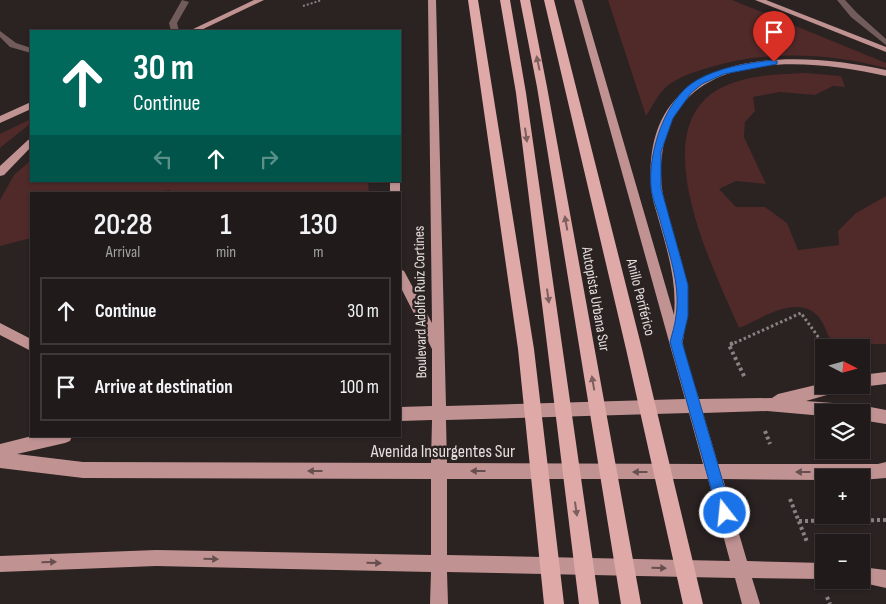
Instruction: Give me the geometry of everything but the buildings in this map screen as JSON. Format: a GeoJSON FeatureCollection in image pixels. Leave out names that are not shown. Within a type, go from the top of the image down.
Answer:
{"type":"FeatureCollection","features":[{"type":"Feature","properties":{"kind":"highway"},"geometry":{"type":"LineString","coordinates":[[474,0],[526,349],[554,604]]}},
{"type":"Feature","properties":{"kind":"highway"},"geometry":{"type":"LineString","coordinates":[[505,0],[522,103],[589,604]]}},
{"type":"Feature","properties":{"kind":"highway","name":"Autopista Urbana Sur"},"geometry":{"type":"LineString","coordinates":[[525,0],[542,87],[630,604]]}},
{"type":"Feature","properties":{"kind":"highway","name":"Anillo Periférico"},"geometry":{"type":"LineString","coordinates":[[550,0],[693,604]]}},
{"type":"Feature","properties":{"kind":"main road"},"geometry":{"type":"LineString","coordinates":[[194,30],[260,0]]}},
{"type":"Feature","properties":{"kind":"main road","name":"Boulevard Adolfo Ruiz Cortines"},"geometry":{"type":"LineString","coordinates":[[432,0],[439,350],[439,604]]}},
{"type":"Feature","properties":{"kind":"main road"},"geometry":{"type":"LineString","coordinates":[[578,0],[751,604]]}},
{"type":"Feature","properties":{"kind":"main road"},"geometry":{"type":"LineString","coordinates":[[759,0],[886,50]]}},
{"type":"Feature","properties":{"kind":"main road"},"geometry":{"type":"LineString","coordinates":[[677,345],[682,316],[682,285],[656,188],[655,169],[661,136],[669,118],[684,96],[699,82],[710,77],[753,65],[808,62],[886,73]]}},
{"type":"Feature","properties":{"kind":"main road"},"geometry":{"type":"LineString","coordinates":[[0,120],[30,105]]}},
{"type":"Feature","properties":{"kind":"main road"},"geometry":{"type":"LineString","coordinates":[[0,172],[5,165],[30,143]]}},
{"type":"Feature","properties":{"kind":"main road"},"geometry":{"type":"LineString","coordinates":[[401,276],[439,350]]}},
{"type":"Feature","properties":{"kind":"main road"},"geometry":{"type":"LineString","coordinates":[[0,329],[30,345]]}},
{"type":"Feature","properties":{"kind":"main road"},"geometry":{"type":"LineString","coordinates":[[870,380],[886,378]]}},
{"type":"Feature","properties":{"kind":"main road"},"geometry":{"type":"LineString","coordinates":[[767,404],[815,392]]}},
{"type":"Feature","properties":{"kind":"main road"},"geometry":{"type":"LineString","coordinates":[[401,414],[767,404],[815,409]]}},
{"type":"Feature","properties":{"kind":"main road"},"geometry":{"type":"LineString","coordinates":[[870,414],[886,417]]}},
{"type":"Feature","properties":{"kind":"main road"},"geometry":{"type":"LineString","coordinates":[[0,451],[61,437]]}},
{"type":"Feature","properties":{"kind":"main road","name":"Avenida Insurgentes Sur"},"geometry":{"type":"LineString","coordinates":[[0,460],[82,470],[878,472],[886,470]]}},
{"type":"Feature","properties":{"kind":"main road"},"geometry":{"type":"LineString","coordinates":[[0,564],[156,558],[815,571]]}},
{"type":"Feature","properties":{"kind":"main road"},"geometry":{"type":"LineString","coordinates":[[870,577],[886,579]]}},
{"type":"Feature","properties":{"kind":"lane"},"geometry":{"type":"LineString","coordinates":[[841,0],[854,15],[886,43]]}},
{"type":"Feature","properties":{"kind":"lane"},"geometry":{"type":"LineString","coordinates":[[175,30],[172,23],[185,2]]}},
{"type":"Feature","properties":{"kind":"lane"},"geometry":{"type":"LineString","coordinates":[[0,33],[13,45],[30,51]]}},
{"type":"Feature","properties":{"kind":"path"},"geometry":{"type":"LineString","coordinates":[[303,6],[322,0]]}},
{"type":"Feature","properties":{"kind":"path"},"geometry":{"type":"LineString","coordinates":[[728,345],[801,313],[820,339]]}},
{"type":"Feature","properties":{"kind":"path"},"geometry":{"type":"LineString","coordinates":[[799,521],[886,520]]}},
{"type":"Feature","properties":{"kind":"shaded area"},"geometry":{"type":"Polygon","coordinates":[[[608,0],[732,0],[886,63],[886,68],[843,59],[799,56],[754,58],[733,62],[693,72],[671,83],[660,93],[646,116],[608,0]]]}},
{"type":"Feature","properties":{"kind":"shaded area"},"geometry":{"type":"Polygon","coordinates":[[[805,73],[841,76],[845,87],[833,86],[815,95],[780,92],[753,97],[755,111],[745,122],[744,137],[766,184],[736,181],[719,189],[736,207],[765,207],[787,223],[798,250],[839,245],[838,231],[856,213],[886,196],[886,344],[870,344],[870,339],[830,339],[818,316],[800,307],[779,310],[739,328],[715,273],[702,240],[692,204],[686,170],[686,138],[696,111],[717,90],[738,81],[771,75],[805,73]]]}},
{"type":"Feature","properties":{"kind":"shaded area"},"geometry":{"type":"Polygon","coordinates":[[[30,119],[30,124],[0,148],[0,134],[30,119]]]}},
{"type":"Feature","properties":{"kind":"shaded area"},"geometry":{"type":"Polygon","coordinates":[[[30,161],[30,182],[368,182],[369,192],[170,192],[170,190],[156,192],[30,192],[30,238],[0,246],[0,200],[14,175],[30,161]]]}},
{"type":"Feature","properties":{"kind":"route"},"geometry":{"type":"LineString","coordinates":[[725,513],[676,342],[682,316],[682,285],[656,188],[655,169],[661,136],[669,118],[688,91],[699,82],[721,73],[774,62]]}}]}
